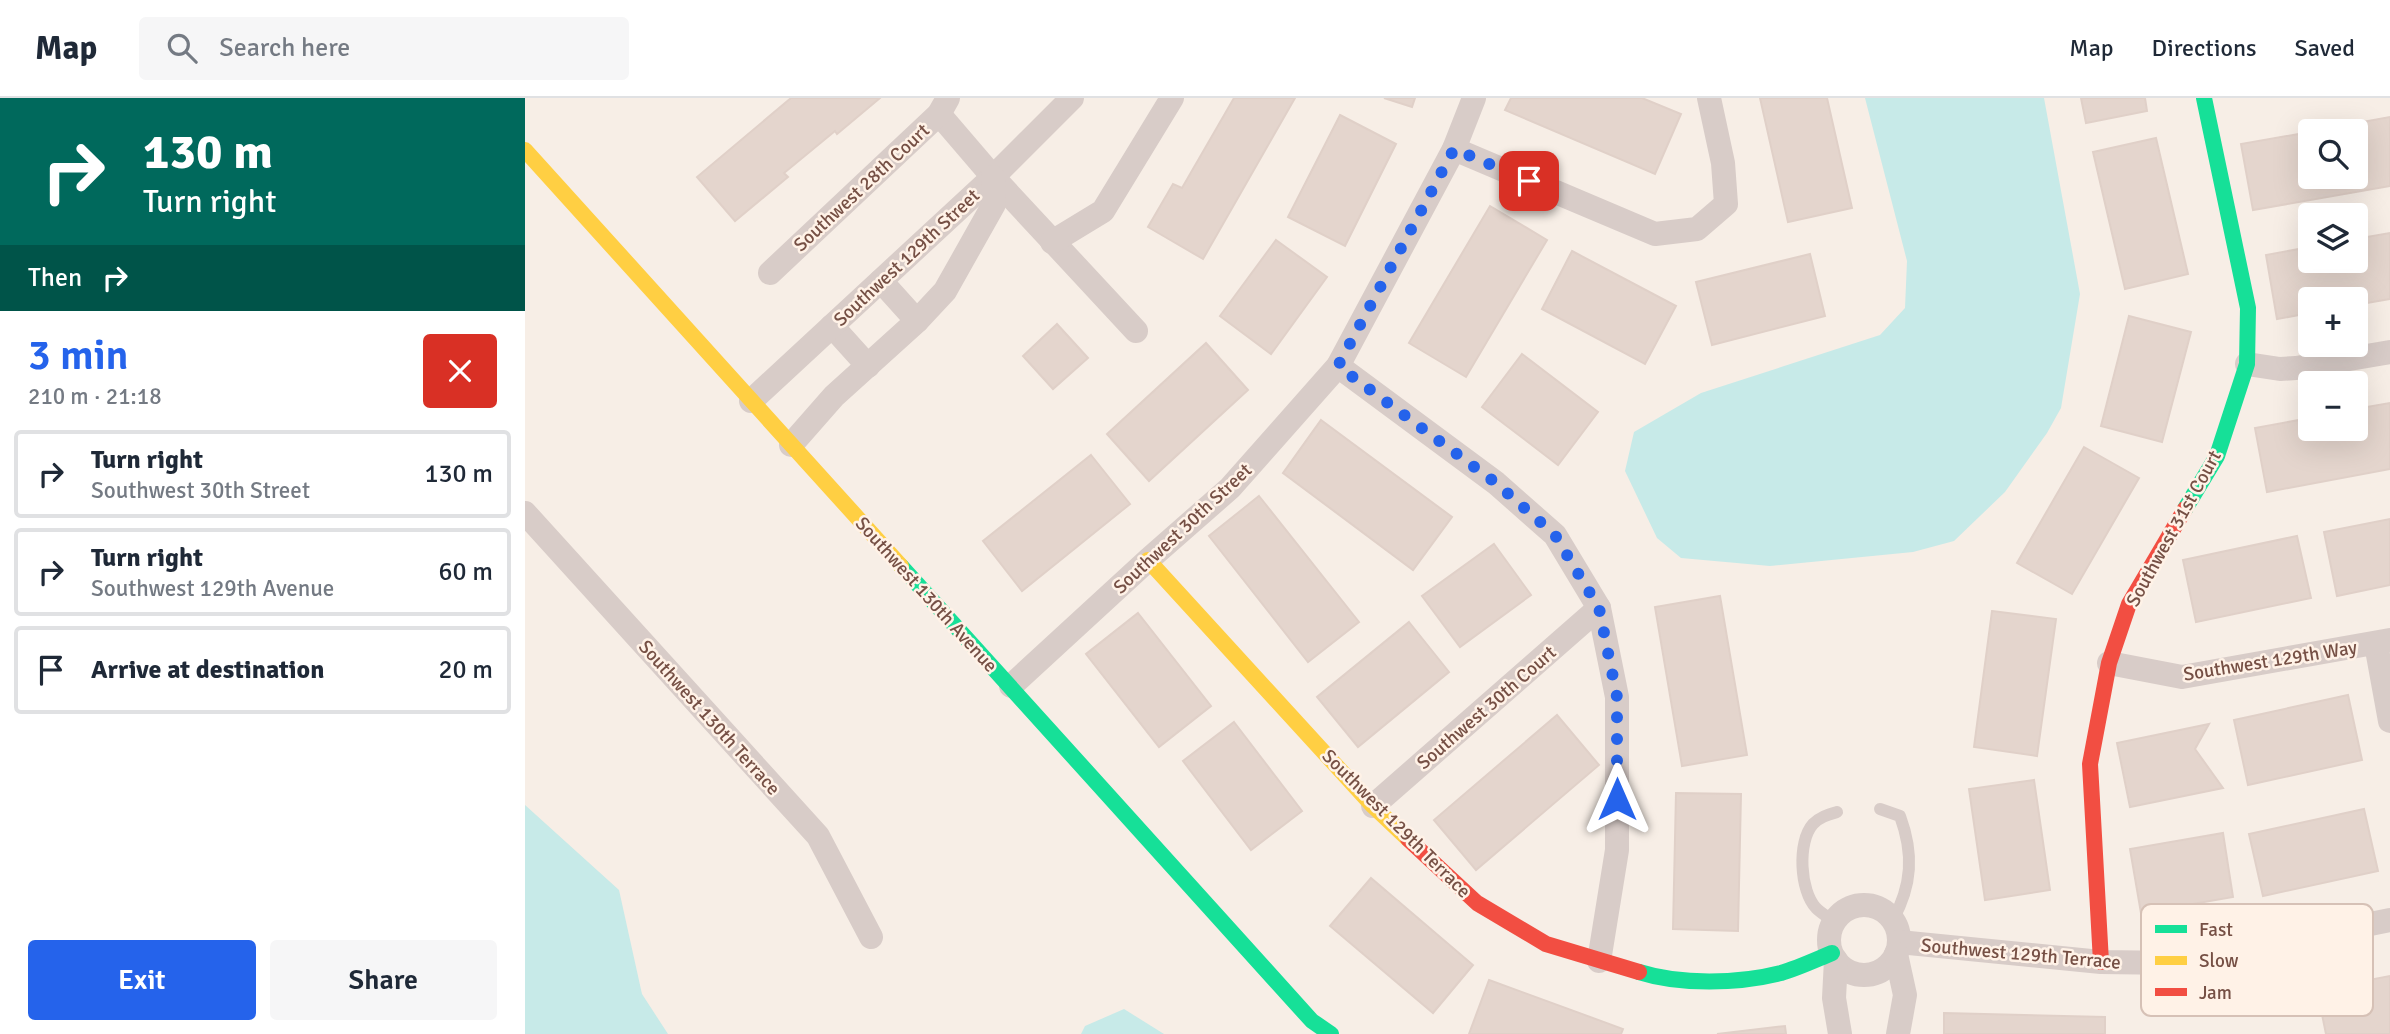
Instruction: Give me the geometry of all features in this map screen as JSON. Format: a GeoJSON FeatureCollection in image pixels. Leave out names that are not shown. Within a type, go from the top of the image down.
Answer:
{"type":"FeatureCollection","features":[{"type":"Feature","properties":{"kind":"street"},"geometry":{"type":"LineString","coordinates":[[993,177],[1072,98]]}},
{"type":"Feature","properties":{"kind":"street"},"geometry":{"type":"LineString","coordinates":[[1052,242],[1104,211],[1172,98]]}},
{"type":"Feature","properties":{"kind":"street","name":"Southwest 30th Street"},"geometry":{"type":"LineString","coordinates":[[1011,686],[1148,559],[1230,488],[1338,366],[1454,149],[1474,98]]}},
{"type":"Feature","properties":{"kind":"street"},"geometry":{"type":"LineString","coordinates":[[1454,149],[1655,234],[1697,229],[1726,204],[1723,163],[1709,98]]}},
{"type":"Feature","properties":{"kind":"street","name":"Southwest 31st Court"},"geometry":{"type":"LineString","coordinates":[[2101,962],[2090,764],[2109,663],[2129,604],[2217,456],[2247,364],[2248,308],[2208,100]]}},
{"type":"Feature","properties":{"kind":"street"},"geometry":{"type":"LineString","coordinates":[[944,106],[993,177],[1136,331]]}},
{"type":"Feature","properties":{"kind":"street","name":"Southwest 28th Court"},"geometry":{"type":"LineString","coordinates":[[770,272],[944,106]]}},
{"type":"Feature","properties":{"kind":"street","name":"Southwest 130th Avenue"},"geometry":{"type":"LineString","coordinates":[[525,150],[1312,1021],[1331,1034]]}},
{"type":"Feature","properties":{"kind":"street","name":"Southwest 129th Street"},"geometry":{"type":"LineString","coordinates":[[751,401],[993,177]]}},
{"type":"Feature","properties":{"kind":"street","name":"Southwest 129th Street"},"geometry":{"type":"LineString","coordinates":[[791,444],[834,396],[917,321],[945,291],[994,204],[993,177]]}},
{"type":"Feature","properties":{"kind":"street"},"geometry":{"type":"LineString","coordinates":[[881,281],[917,321]]}},
{"type":"Feature","properties":{"kind":"street"},"geometry":{"type":"LineString","coordinates":[[832,326],[868,366]]}},
{"type":"Feature","properties":{"kind":"street"},"geometry":{"type":"LineString","coordinates":[[2247,364],[2280,369],[2297,368],[2390,352]]}},
{"type":"Feature","properties":{"kind":"street"},"geometry":{"type":"LineString","coordinates":[[1338,366],[1496,483],[1555,535],[1599,608],[1617,697],[1616,850],[1599,961]]}},
{"type":"Feature","properties":{"kind":"street","name":"Southwest 130th Terrace"},"geometry":{"type":"LineString","coordinates":[[525,513],[818,836],[871,937]]}},
{"type":"Feature","properties":{"kind":"street","name":"Southwest 129th Terrace"},"geometry":{"type":"LineString","coordinates":[[1148,559],[1373,806],[1477,903],[1546,944],[1654,977],[1726,982],[1781,973],[1834,957]]}},
{"type":"Feature","properties":{"kind":"street","name":"Southwest 30th Court"},"geometry":{"type":"LineString","coordinates":[[1373,806],[1599,608]]}},
{"type":"Feature","properties":{"kind":"street"},"geometry":{"type":"LineString","coordinates":[[2383,642],[2390,721]]}},
{"type":"Feature","properties":{"kind":"street","name":"Southwest 129th Way"},"geometry":{"type":"LineString","coordinates":[[2109,663],[2182,677],[2383,642]]}},
{"type":"Feature","properties":{"kind":"street"},"geometry":{"type":"LineString","coordinates":[[1840,1034],[1833,998],[1834,957],[1830,942],[1834,922],[1842,913],[1863,905],[1875,906],[1885,912],[1896,939],[1905,995],[1898,1034]]}},
{"type":"Feature","properties":{"kind":"street"},"geometry":{"type":"LineString","coordinates":[[1834,957],[1856,974],[1879,971],[1889,964],[1896,939]]}},
{"type":"Feature","properties":{"kind":"street","name":"Southwest 129th Terrace"},"geometry":{"type":"LineString","coordinates":[[1896,939],[2101,962],[2141,963]]}},
{"type":"Feature","properties":{"kind":"lane"},"geometry":{"type":"LineString","coordinates":[[1880,809],[1900,816],[1906,833],[1909,871],[1896,939]]}},
{"type":"Feature","properties":{"kind":"lane"},"geometry":{"type":"LineString","coordinates":[[1834,922],[1815,907],[1807,891],[1803,872],[1804,838],[1811,826],[1822,816],[1837,811]]}},
{"type":"Feature","properties":{"kind":"water"},"geometry":{"type":"Polygon","coordinates":[[[1865,98],[2044,98],[2080,294],[2061,408],[2047,433],[2005,492],[1954,541],[1913,552],[1770,566],[1681,558],[1657,538],[1625,471],[1634,432],[1701,393],[1880,335],[1905,308],[1907,261],[1865,98]]]}},
{"type":"Feature","properties":{"kind":"water"},"geometry":{"type":"Polygon","coordinates":[[[525,805],[619,890],[642,994],[668,1034],[525,1034],[525,805]]]}},
{"type":"Feature","properties":{"kind":"water"},"geometry":{"type":"Polygon","coordinates":[[[1124,1009],[1164,1034],[1081,1034],[1085,1026],[1124,1009]]]}},
{"type":"Feature","properties":{"kind":"building"},"geometry":{"type":"Polygon","coordinates":[[[791,98],[880,98],[784,173],[788,177],[735,221],[697,177],[791,98]]]}},
{"type":"Feature","properties":{"kind":"building"},"geometry":{"type":"Polygon","coordinates":[[[1234,98],[1295,98],[1203,259],[1148,227],[1173,184],[1182,188],[1234,98]]]}},
{"type":"Feature","properties":{"kind":"building"},"geometry":{"type":"Polygon","coordinates":[[[1384,98],[1415,98],[1412,107],[1384,98]]]}},
{"type":"Feature","properties":{"kind":"building"},"geometry":{"type":"Polygon","coordinates":[[[1511,98],[1642,98],[1681,114],[1655,174],[1505,110],[1511,98]]]}},
{"type":"Feature","properties":{"kind":"building"},"geometry":{"type":"Polygon","coordinates":[[[1760,98],[1827,98],[1852,208],[1788,222],[1760,98]]]}},
{"type":"Feature","properties":{"kind":"building"},"geometry":{"type":"Polygon","coordinates":[[[2081,98],[2145,98],[2147,111],[2086,123],[2081,98]]]}},
{"type":"Feature","properties":{"kind":"building"},"geometry":{"type":"Polygon","coordinates":[[[1340,115],[1396,144],[1345,246],[1288,217],[1340,115]]]}},
{"type":"Feature","properties":{"kind":"building"},"geometry":{"type":"Polygon","coordinates":[[[2390,117],[2390,186],[2253,210],[2241,144],[2298,134],[2298,189],[2368,189],[2368,121],[2390,117]]]}},
{"type":"Feature","properties":{"kind":"building"},"geometry":{"type":"Polygon","coordinates":[[[2156,138],[2188,274],[2125,289],[2093,152],[2156,138]]]}},
{"type":"Feature","properties":{"kind":"building"},"geometry":{"type":"Polygon","coordinates":[[[1490,206],[1547,240],[1466,377],[1409,343],[1490,206]]]}},
{"type":"Feature","properties":{"kind":"building"},"geometry":{"type":"Polygon","coordinates":[[[2390,233],[2390,299],[2368,303],[2368,287],[2298,287],[2298,315],[2277,319],[2266,255],[2298,249],[2298,273],[2368,273],[2368,237],[2390,233]]]}},
{"type":"Feature","properties":{"kind":"building"},"geometry":{"type":"Polygon","coordinates":[[[1276,240],[1327,277],[1271,354],[1220,316],[1276,240]]]}},
{"type":"Feature","properties":{"kind":"building"},"geometry":{"type":"Polygon","coordinates":[[[1572,251],[1676,306],[1645,364],[1542,309],[1572,251]]]}},
{"type":"Feature","properties":{"kind":"building"},"geometry":{"type":"Polygon","coordinates":[[[1810,254],[1825,316],[1712,345],[1696,282],[1810,254]]]}},
{"type":"Feature","properties":{"kind":"building"},"geometry":{"type":"Polygon","coordinates":[[[2129,316],[2191,332],[2162,442],[2101,426],[2129,316]]]}},
{"type":"Feature","properties":{"kind":"building"},"geometry":{"type":"Polygon","coordinates":[[[1057,324],[1088,358],[1053,389],[1023,356],[1057,324]]]}},
{"type":"Feature","properties":{"kind":"building"},"geometry":{"type":"Polygon","coordinates":[[[1206,343],[1248,390],[1149,481],[1107,434],[1206,343]]]}},
{"type":"Feature","properties":{"kind":"building"},"geometry":{"type":"Polygon","coordinates":[[[1522,354],[1598,412],[1558,465],[1482,407],[1522,354]]]}},
{"type":"Feature","properties":{"kind":"building"},"geometry":{"type":"Polygon","coordinates":[[[2390,403],[2390,469],[2267,492],[2255,428],[2298,420],[2298,441],[2368,441],[2368,407],[2390,403]]]}},
{"type":"Feature","properties":{"kind":"building"},"geometry":{"type":"Polygon","coordinates":[[[1321,420],[1452,517],[1413,570],[1283,473],[1321,420]]]}},
{"type":"Feature","properties":{"kind":"building"},"geometry":{"type":"Polygon","coordinates":[[[2084,447],[2139,478],[2072,594],[2017,563],[2084,447]]]}},
{"type":"Feature","properties":{"kind":"building"},"geometry":{"type":"Polygon","coordinates":[[[1091,455],[1130,504],[1022,591],[983,541],[1091,455]]]}},
{"type":"Feature","properties":{"kind":"building"},"geometry":{"type":"Polygon","coordinates":[[[1259,496],[1359,622],[1308,662],[1209,536],[1259,496]]]}},
{"type":"Feature","properties":{"kind":"building"},"geometry":{"type":"Polygon","coordinates":[[[2390,519],[2390,585],[2337,596],[2324,532],[2390,519]]]}},
{"type":"Feature","properties":{"kind":"building"},"geometry":{"type":"Polygon","coordinates":[[[2297,536],[2311,598],[2196,622],[2183,560],[2297,536]]]}},
{"type":"Feature","properties":{"kind":"building"},"geometry":{"type":"Polygon","coordinates":[[[1494,544],[1531,595],[1460,647],[1422,596],[1494,544]]]}},
{"type":"Feature","properties":{"kind":"building"},"geometry":{"type":"Polygon","coordinates":[[[1720,596],[1747,755],[1682,766],[1655,607],[1720,596]]]}},
{"type":"Feature","properties":{"kind":"building"},"geometry":{"type":"Polygon","coordinates":[[[1992,611],[2056,619],[2037,756],[1974,747],[1992,611]]]}},
{"type":"Feature","properties":{"kind":"building"},"geometry":{"type":"Polygon","coordinates":[[[1138,613],[1211,706],[1159,747],[1086,654],[1138,613]]]}},
{"type":"Feature","properties":{"kind":"building"},"geometry":{"type":"Polygon","coordinates":[[[1409,622],[1449,672],[1358,747],[1317,697],[1409,622]]]}},
{"type":"Feature","properties":{"kind":"building"},"geometry":{"type":"Polygon","coordinates":[[[2348,695],[2362,760],[2248,785],[2234,720],[2348,695]]]}},
{"type":"Feature","properties":{"kind":"building"},"geometry":{"type":"Polygon","coordinates":[[[1557,715],[1599,765],[1476,870],[1434,820],[1557,715]]]}},
{"type":"Feature","properties":{"kind":"building"},"geometry":{"type":"Polygon","coordinates":[[[1234,722],[1302,811],[1251,850],[1183,761],[1234,722]]]}},
{"type":"Feature","properties":{"kind":"building"},"geometry":{"type":"Polygon","coordinates":[[[2209,724],[2195,749],[2223,788],[2130,807],[2117,743],[2209,724]]]}},
{"type":"Feature","properties":{"kind":"building"},"geometry":{"type":"Polygon","coordinates":[[[2034,780],[2050,890],[1985,900],[1969,789],[2034,780]]]}},
{"type":"Feature","properties":{"kind":"building"},"geometry":{"type":"Polygon","coordinates":[[[1676,793],[1741,794],[1738,931],[1673,929],[1676,793]]]}},
{"type":"Feature","properties":{"kind":"building"},"geometry":{"type":"Polygon","coordinates":[[[2364,809],[2378,871],[2263,896],[2249,834],[2364,809]]]}},
{"type":"Feature","properties":{"kind":"building"},"geometry":{"type":"Polygon","coordinates":[[[2223,833],[2233,897],[2193,904],[2141,904],[2141,913],[2130,849],[2223,833]]]}},
{"type":"Feature","properties":{"kind":"building"},"geometry":{"type":"Polygon","coordinates":[[[1371,878],[1473,965],[1433,1013],[1330,926],[1371,878]]]}},
{"type":"Feature","properties":{"kind":"building"},"geometry":{"type":"Polygon","coordinates":[[[2390,976],[2390,1034],[2326,1034],[2322,1016],[2373,1016],[2373,979],[2390,976]]]}},
{"type":"Feature","properties":{"kind":"building"},"geometry":{"type":"Polygon","coordinates":[[[1489,980],[1623,1029],[1621,1034],[1469,1034],[1489,980]]]}},
{"type":"Feature","properties":{"kind":"building"},"geometry":{"type":"Polygon","coordinates":[[[1944,1013],[2105,1017],[2105,1034],[1944,1034],[1944,1013]]]}},
{"type":"Feature","properties":{"kind":"building"},"geometry":{"type":"Polygon","coordinates":[[[1785,1026],[1786,1034],[1717,1034],[1785,1026]]]}},
{"type":"Feature","properties":{"kind":"traffic: fast"},"geometry":{"type":"LineString","coordinates":[[2185,509],[2217,456],[2247,364],[2248,308],[2204,98]]}},
{"type":"Feature","properties":{"kind":"traffic: fast"},"geometry":{"type":"LineString","coordinates":[[901,566],[1312,1021],[1331,1034]]}},
{"type":"Feature","properties":{"kind":"traffic: fast"},"geometry":{"type":"LineString","coordinates":[[1639,972],[1691,981],[1728,981],[1781,973],[1832,953]]}},
{"type":"Feature","properties":{"kind":"traffic: slow"},"geometry":{"type":"LineString","coordinates":[[525,150],[901,566]]}},
{"type":"Feature","properties":{"kind":"traffic: slow"},"geometry":{"type":"LineString","coordinates":[[1148,560],[1373,806],[1408,839]]}},
{"type":"Feature","properties":{"kind":"traffic: jam"},"geometry":{"type":"LineString","coordinates":[[2101,962],[2090,764],[2109,663],[2129,604],[2185,509]]}},
{"type":"Feature","properties":{"kind":"traffic: jam"},"geometry":{"type":"LineString","coordinates":[[1408,839],[1477,903],[1546,944],[1639,972]]}},
{"type":"Feature","properties":{"kind":"route"},"geometry":{"type":"LineString","coordinates":[[1529,181],[1454,149],[1338,366],[1496,483],[1555,535],[1599,608],[1617,697],[1617,799]]}}]}
